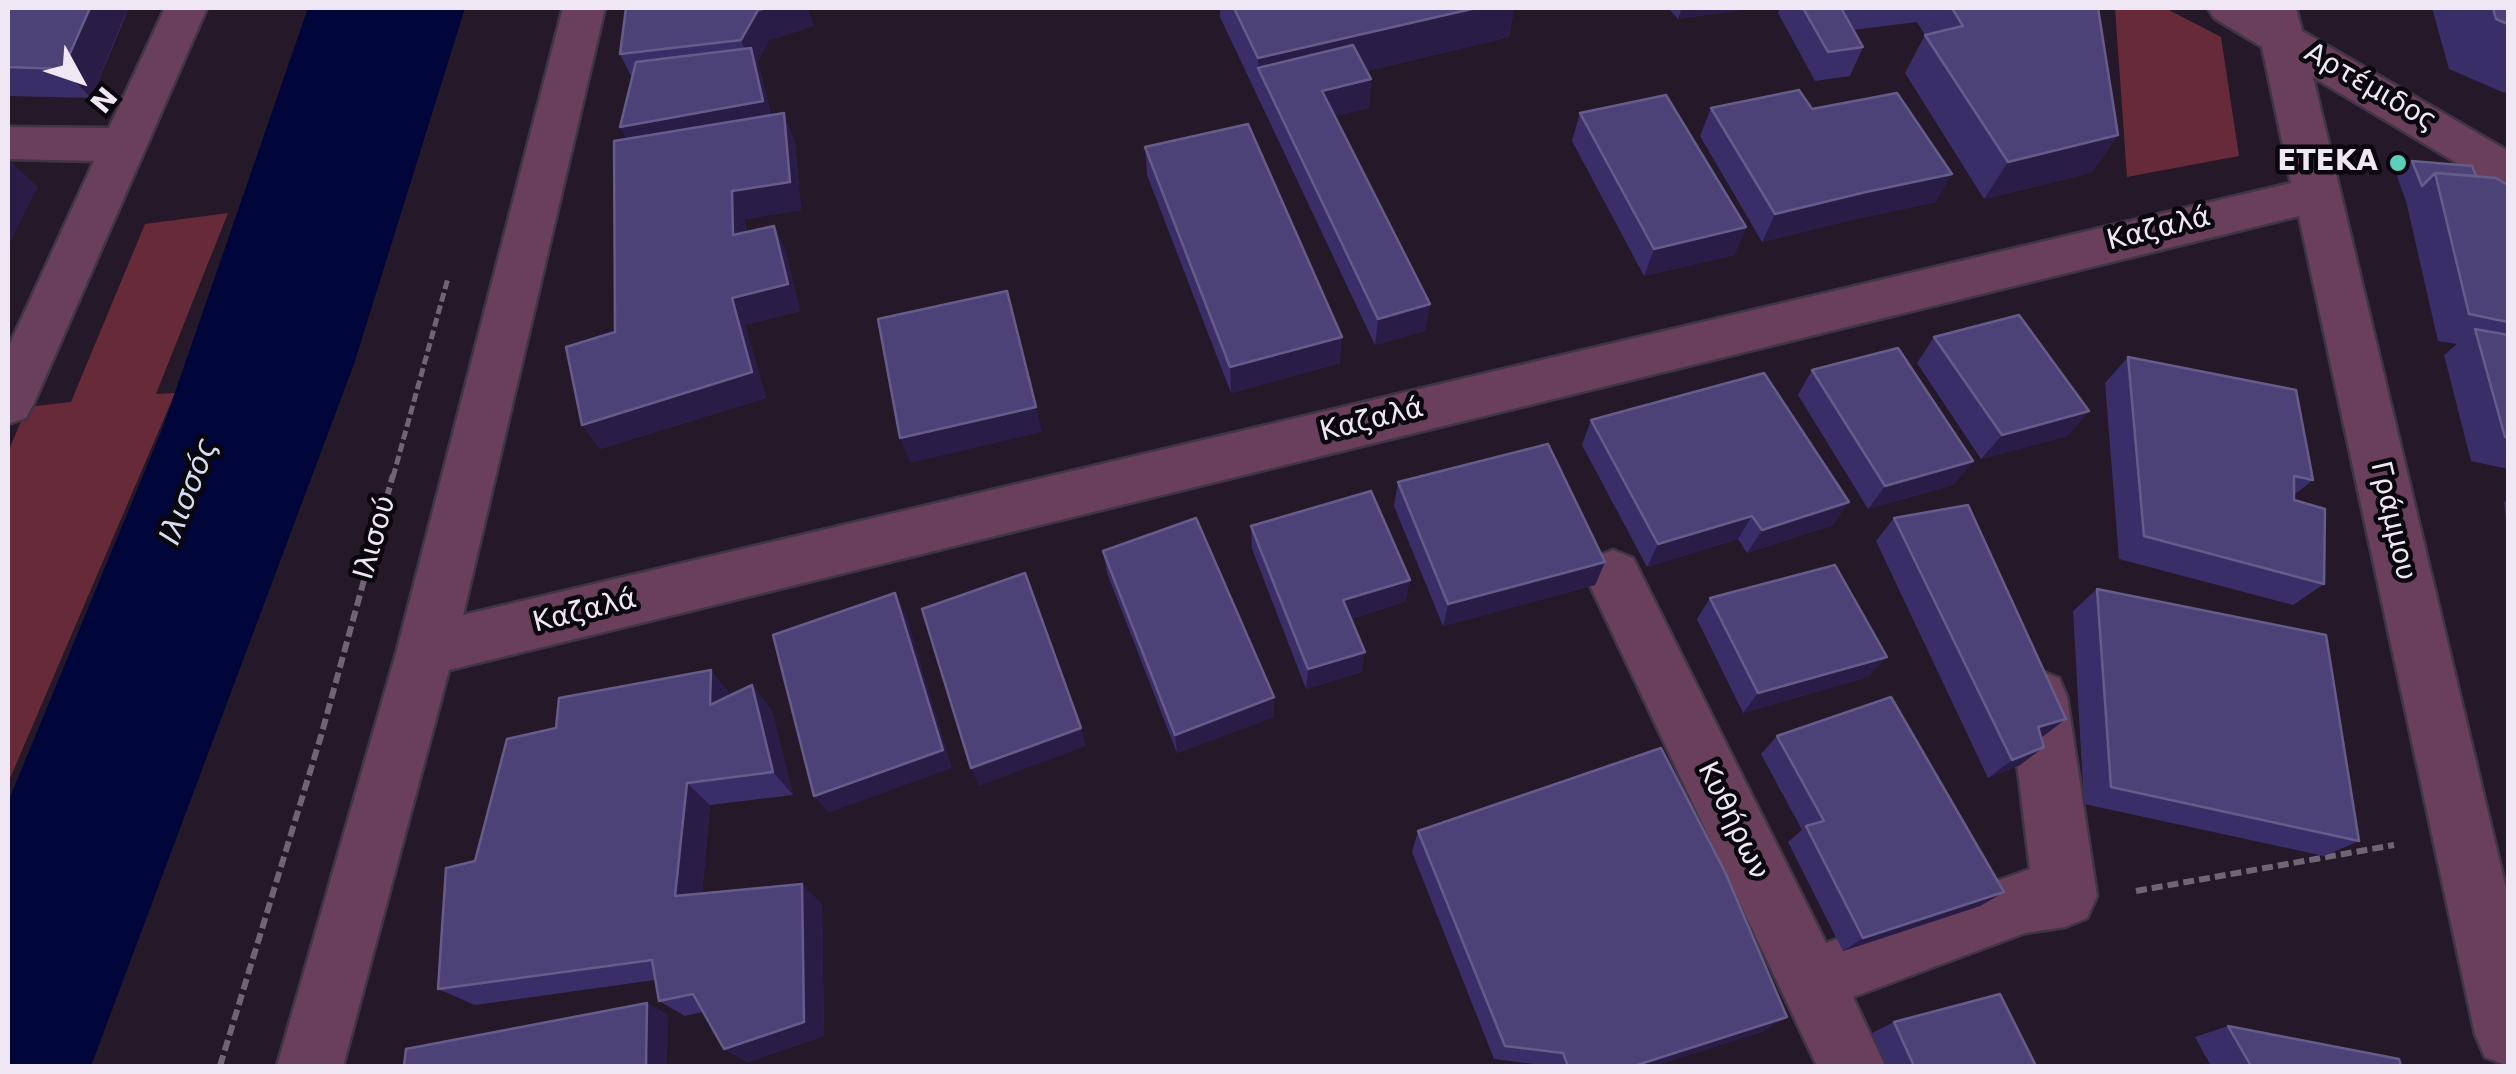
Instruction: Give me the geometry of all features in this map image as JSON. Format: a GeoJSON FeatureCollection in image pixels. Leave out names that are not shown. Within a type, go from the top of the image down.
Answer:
{"type":"FeatureCollection","features":[{"type":"Feature","properties":{"kind":"street"},"geometry":{"type":"LineString","coordinates":[[8,404],[186,8]]}},
{"type":"Feature","properties":{"kind":"street"},"geometry":{"type":"LineString","coordinates":[[310,1066],[426,650],[584,8]]}},
{"type":"Feature","properties":{"kind":"street","name":"Αρτέμιδος"},"geometry":{"type":"LineString","coordinates":[[2230,8],[2278,22],[2508,172]]}},
{"type":"Feature","properties":{"kind":"street","name":"Γράμμου"},"geometry":{"type":"LineString","coordinates":[[2278,22],[2508,1034]]}},
{"type":"Feature","properties":{"kind":"street"},"geometry":{"type":"LineString","coordinates":[[8,144],[124,144]]}},
{"type":"Feature","properties":{"kind":"street","name":"Καζαλά"},"geometry":{"type":"LineString","coordinates":[[426,650],[2194,221],[2318,196]]}},
{"type":"Feature","properties":{"kind":"street","name":"Κυθήρων"},"geometry":{"type":"LineString","coordinates":[[1613,575],[1852,1066]]}},
{"type":"Feature","properties":{"kind":"street"},"geometry":{"type":"LineString","coordinates":[[1810,980],[2024,901],[2065,896],[2038,698]]}},
{"type":"Feature","properties":{"kind":"path","name":"Ιλισού"},"geometry":{"type":"LineString","coordinates":[[220,1066],[326,717],[449,276]]}},
{"type":"Feature","properties":{"kind":"path"},"geometry":{"type":"LineString","coordinates":[[2065,896],[2088,898],[2210,880],[2462,831]]}},
{"type":"Feature","properties":{"kind":"shaded area"},"geometry":{"type":"Polygon","coordinates":[[[2115,8],[2165,8],[2221,37],[2239,156],[2127,177],[2115,8]]]}},
{"type":"Feature","properties":{"kind":"shaded area"},"geometry":{"type":"Polygon","coordinates":[[[228,213],[156,394],[175,393],[8,783],[8,452],[27,407],[71,402],[145,224],[228,213]]]}},
{"type":"Feature","properties":{"kind":"water","name":"Ιλισσός"},"geometry":{"type":"Polygon","coordinates":[[[308,8],[465,8],[354,364],[91,1066],[8,1066],[8,802],[163,427],[308,8]]]}},
{"type":"Feature","properties":{"kind":"building"},"geometry":{"type":"Polygon","coordinates":[[[8,8],[90,8],[63,69],[8,67],[8,8]]]}},
{"type":"Feature","properties":{"kind":"building"},"geometry":{"type":"Polygon","coordinates":[[[626,8],[767,8],[758,10],[741,40],[620,54],[626,8]]]}},
{"type":"Feature","properties":{"kind":"building"},"geometry":{"type":"Polygon","coordinates":[[[1234,8],[1476,8],[1258,58],[1234,8]]]}},
{"type":"Feature","properties":{"kind":"building"},"geometry":{"type":"Polygon","coordinates":[[[1803,8],[1841,8],[1863,47],[1828,52],[1803,8]]]}},
{"type":"Feature","properties":{"kind":"building"},"geometry":{"type":"Polygon","coordinates":[[[1952,8],[2098,8],[2118,135],[2008,162],[1925,35],[1963,26],[1952,8]]]}},
{"type":"Feature","properties":{"kind":"building"},"geometry":{"type":"Polygon","coordinates":[[[2493,8],[2508,8],[2508,24],[2496,19],[2493,8]]]}},
{"type":"Feature","properties":{"kind":"building"},"geometry":{"type":"Polygon","coordinates":[[[1353,45],[1371,79],[1322,91],[1430,304],[1378,319],[1258,68],[1353,45]]]}},
{"type":"Feature","properties":{"kind":"building"},"geometry":{"type":"Polygon","coordinates":[[[751,48],[763,101],[620,127],[636,62],[751,48]]]}},
{"type":"Feature","properties":{"kind":"building"},"geometry":{"type":"Polygon","coordinates":[[[1799,90],[1812,109],[1897,93],[1952,174],[1775,214],[1711,108],[1799,90]]]}},
{"type":"Feature","properties":{"kind":"building"},"geometry":{"type":"Polygon","coordinates":[[[1666,95],[1746,227],[1654,249],[1580,113],[1666,95]]]}},
{"type":"Feature","properties":{"kind":"building"},"geometry":{"type":"Polygon","coordinates":[[[784,113],[790,182],[732,191],[733,235],[774,226],[788,284],[732,298],[752,372],[582,425],[566,347],[615,332],[614,141],[784,113]]]}},
{"type":"Feature","properties":{"kind":"building"},"geometry":{"type":"Polygon","coordinates":[[[1248,124],[1342,337],[1230,367],[1145,147],[1248,124]]]}},
{"type":"Feature","properties":{"kind":"building"},"geometry":{"type":"Polygon","coordinates":[[[2412,161],[2472,166],[2476,176],[2435,173],[2422,186],[2412,161]]]}},
{"type":"Feature","properties":{"kind":"building"},"geometry":{"type":"Polygon","coordinates":[[[2435,173],[2496,178],[2508,185],[2508,322],[2469,314],[2435,173]]]}},
{"type":"Feature","properties":{"kind":"building"},"geometry":{"type":"Polygon","coordinates":[[[1007,291],[1036,407],[900,438],[878,319],[1007,291]]]}},
{"type":"Feature","properties":{"kind":"building"},"geometry":{"type":"Polygon","coordinates":[[[2019,315],[2089,411],[2002,435],[1934,337],[2019,315]]]}},
{"type":"Feature","properties":{"kind":"building"},"geometry":{"type":"Polygon","coordinates":[[[2475,329],[2508,335],[2508,437],[2505,437],[2475,329]]]}},
{"type":"Feature","properties":{"kind":"building"},"geometry":{"type":"Polygon","coordinates":[[[1898,348],[1973,461],[1885,486],[1812,370],[1898,348]]]}},
{"type":"Feature","properties":{"kind":"building"},"geometry":{"type":"Polygon","coordinates":[[[2128,357],[2296,390],[2313,480],[2294,476],[2294,500],[2325,509],[2324,584],[2144,536],[2128,357]]]}},
{"type":"Feature","properties":{"kind":"building"},"geometry":{"type":"Polygon","coordinates":[[[1764,373],[1849,502],[1762,530],[1752,516],[1658,544],[1591,420],[1764,373]]]}},
{"type":"Feature","properties":{"kind":"building"},"geometry":{"type":"Polygon","coordinates":[[[1548,444],[1605,562],[1448,604],[1398,482],[1548,444]]]}},
{"type":"Feature","properties":{"kind":"building"},"geometry":{"type":"Polygon","coordinates":[[[1371,491],[1410,580],[1343,600],[1365,652],[1308,669],[1251,526],[1371,491]]]}},
{"type":"Feature","properties":{"kind":"building"},"geometry":{"type":"Polygon","coordinates":[[[1968,505],[2066,719],[2038,727],[2044,747],[2012,760],[1894,518],[1968,505]]]}},
{"type":"Feature","properties":{"kind":"building"},"geometry":{"type":"Polygon","coordinates":[[[1196,518],[1274,697],[1175,735],[1103,551],[1196,518]]]}},
{"type":"Feature","properties":{"kind":"building"},"geometry":{"type":"Polygon","coordinates":[[[1835,565],[1887,657],[1758,693],[1710,598],[1835,565]]]}},
{"type":"Feature","properties":{"kind":"building"},"geometry":{"type":"Polygon","coordinates":[[[1025,573],[1081,728],[971,768],[922,609],[1025,573]]]}},
{"type":"Feature","properties":{"kind":"building"},"geometry":{"type":"Polygon","coordinates":[[[2097,589],[2326,635],[2359,841],[2111,787],[2097,589]]]}},
{"type":"Feature","properties":{"kind":"building"},"geometry":{"type":"Polygon","coordinates":[[[895,593],[943,750],[814,796],[773,635],[895,593]]]}},
{"type":"Feature","properties":{"kind":"building"},"geometry":{"type":"Polygon","coordinates":[[[711,670],[710,705],[752,685],[773,772],[687,783],[675,896],[802,884],[804,1022],[724,1049],[693,994],[659,1001],[652,960],[438,989],[446,868],[475,861],[507,739],[556,728],[559,698],[711,670]]]}},
{"type":"Feature","properties":{"kind":"building"},"geometry":{"type":"Polygon","coordinates":[[[1891,697],[2004,892],[1863,938],[1806,826],[1824,821],[1777,736],[1891,697]]]}},
{"type":"Feature","properties":{"kind":"building"},"geometry":{"type":"Polygon","coordinates":[[[1661,748],[1725,872],[1787,1017],[1634,1066],[1568,1066],[1563,1053],[1505,1046],[1418,831],[1661,748]]]}},
{"type":"Feature","properties":{"kind":"building"},"geometry":{"type":"Polygon","coordinates":[[[2000,994],[2036,1066],[1914,1066],[1894,1022],[2000,994]]]}},
{"type":"Feature","properties":{"kind":"building"},"geometry":{"type":"Polygon","coordinates":[[[647,1003],[646,1066],[404,1066],[406,1049],[647,1003]]]}},
{"type":"Feature","properties":{"kind":"building"},"geometry":{"type":"Polygon","coordinates":[[[2228,1026],[2399,1059],[2401,1066],[2251,1066],[2228,1026]]]}},
{"type":"Feature","properties":{"kind":"place","name":"ΕΤΕΚΑ"},"geometry":{"type":"Point","coordinates":[2398,163]}}]}
